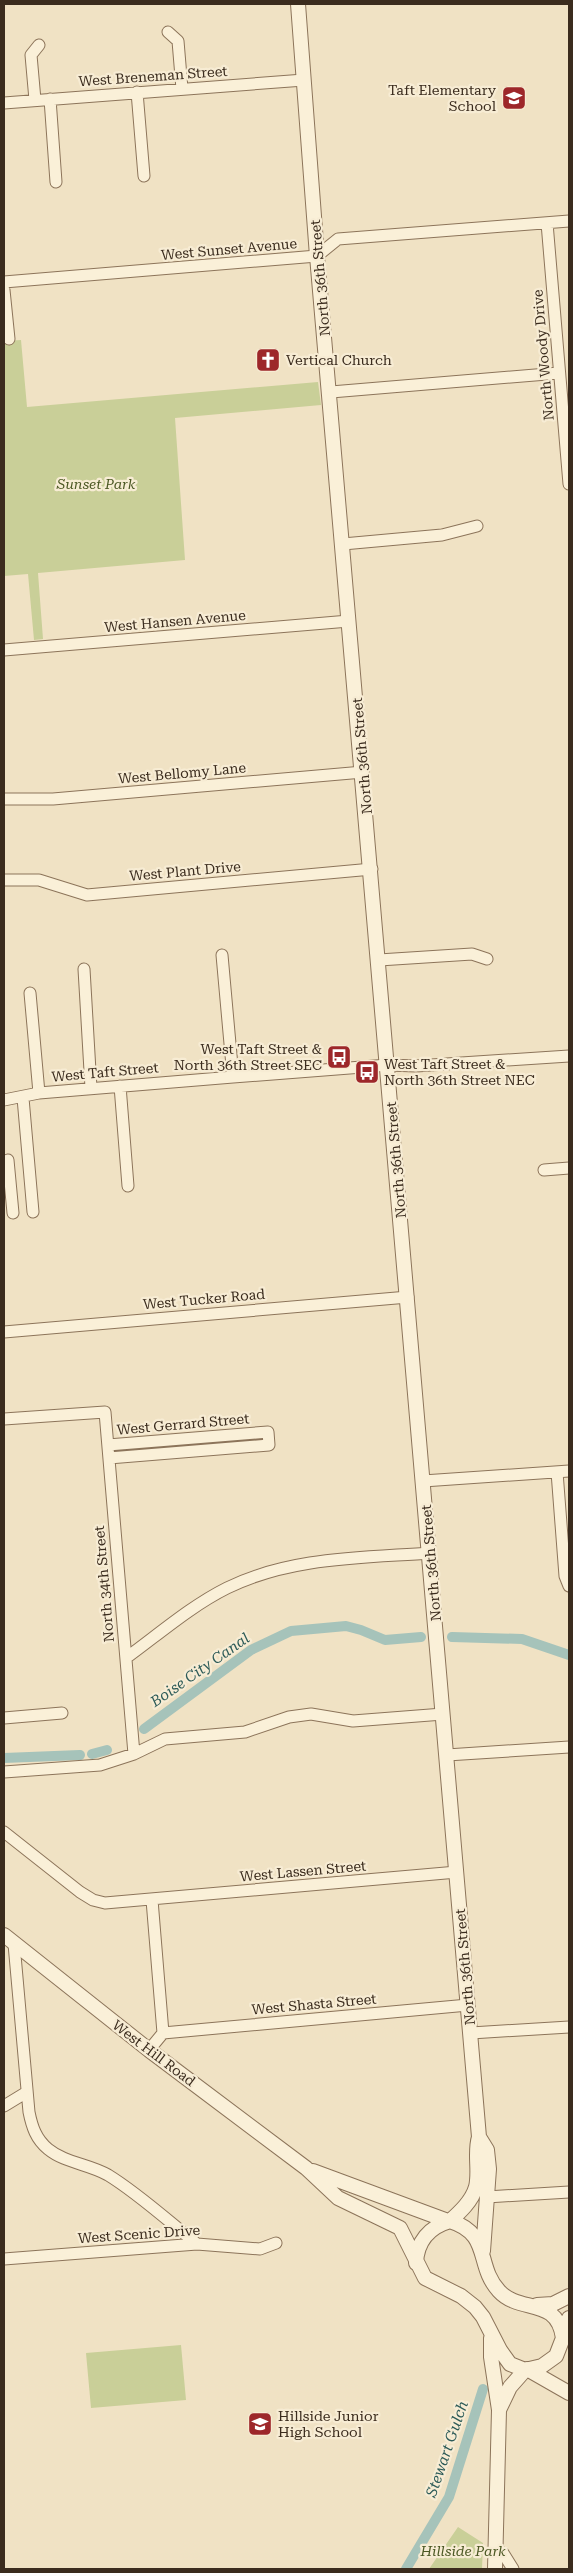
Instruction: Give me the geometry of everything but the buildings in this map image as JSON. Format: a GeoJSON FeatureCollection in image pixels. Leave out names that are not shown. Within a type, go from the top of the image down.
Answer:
{"type":"FeatureCollection","features":[{"type":"Feature","properties":{"kind":"street","name":"North 36th Street"},"geometry":{"type":"LineString","coordinates":[[298,4],[349,621],[471,2033],[479,2137],[476,2149],[476,2186]]}},
{"type":"Feature","properties":{"kind":"street"},"geometry":{"type":"LineString","coordinates":[[168,32],[178,41],[182,89]]}},
{"type":"Feature","properties":{"kind":"street"},"geometry":{"type":"LineString","coordinates":[[35,100],[31,55],[39,45]]}},
{"type":"Feature","properties":{"kind":"street","name":"West Breneman Street"},"geometry":{"type":"LineString","coordinates":[[4,103],[304,80]]}},
{"type":"Feature","properties":{"kind":"street"},"geometry":{"type":"LineString","coordinates":[[136,92],[144,176]]}},
{"type":"Feature","properties":{"kind":"street"},"geometry":{"type":"LineString","coordinates":[[50,99],[56,182]]}},
{"type":"Feature","properties":{"kind":"street","name":"West Sunset Avenue"},"geometry":{"type":"LineString","coordinates":[[4,282],[318,256],[338,239],[569,221]]}},
{"type":"Feature","properties":{"kind":"street","name":"North Woody Drive"},"geometry":{"type":"LineString","coordinates":[[548,223],[569,484]]}},
{"type":"Feature","properties":{"kind":"street"},"geometry":{"type":"LineString","coordinates":[[4,290],[9,339]]}},
{"type":"Feature","properties":{"kind":"street"},"geometry":{"type":"LineString","coordinates":[[330,392],[559,373]]}},
{"type":"Feature","properties":{"kind":"street"},"geometry":{"type":"LineString","coordinates":[[343,544],[442,535],[477,526]]}},
{"type":"Feature","properties":{"kind":"street","name":"West Hansen Avenue"},"geometry":{"type":"LineString","coordinates":[[4,650],[349,621]]}},
{"type":"Feature","properties":{"kind":"street","name":"West Bellomy Lane"},"geometry":{"type":"LineString","coordinates":[[4,799],[53,800],[363,772]]}},
{"type":"Feature","properties":{"kind":"street","name":"West Plant Drive"},"geometry":{"type":"LineString","coordinates":[[4,880],[40,880],[87,895],[372,870]]}},
{"type":"Feature","properties":{"kind":"street"},"geometry":{"type":"LineString","coordinates":[[379,960],[472,954],[487,959]]}},
{"type":"Feature","properties":{"kind":"street"},"geometry":{"type":"LineString","coordinates":[[222,955],[233,1077]]}},
{"type":"Feature","properties":{"kind":"street"},"geometry":{"type":"LineString","coordinates":[[84,969],[91,1088]]}},
{"type":"Feature","properties":{"kind":"street"},"geometry":{"type":"LineString","coordinates":[[30,993],[39,1093]]}},
{"type":"Feature","properties":{"kind":"street","name":"West Taft Street"},"geometry":{"type":"LineString","coordinates":[[4,1100],[23,1098],[39,1093],[91,1088],[388,1065],[416,1066],[569,1056]]}},
{"type":"Feature","properties":{"kind":"street"},"geometry":{"type":"LineString","coordinates":[[120,1086],[128,1186]]}},
{"type":"Feature","properties":{"kind":"street"},"geometry":{"type":"LineString","coordinates":[[23,1098],[33,1212]]}},
{"type":"Feature","properties":{"kind":"street"},"geometry":{"type":"LineString","coordinates":[[13,1213],[6,1160],[28,1158]]}},
{"type":"Feature","properties":{"kind":"street"},"geometry":{"type":"LineString","coordinates":[[544,1170],[569,1168]]}},
{"type":"Feature","properties":{"kind":"street","name":"West Tucker Road"},"geometry":{"type":"LineString","coordinates":[[4,1332],[408,1297]]}},
{"type":"Feature","properties":{"kind":"street","name":"West Gerrard Street"},"geometry":{"type":"LineString","coordinates":[[4,1419],[105,1412]]}},
{"type":"Feature","properties":{"kind":"street","name":"North 34th Street"},"geometry":{"type":"LineString","coordinates":[[105,1412],[134,1754]]}},
{"type":"Feature","properties":{"kind":"street","name":"West Gerrard Street"},"geometry":{"type":"LineString","coordinates":[[108,1445],[268,1432],[269,1445],[109,1458]]}},
{"type":"Feature","properties":{"kind":"street"},"geometry":{"type":"LineString","coordinates":[[424,1481],[569,1471]]}},
{"type":"Feature","properties":{"kind":"street"},"geometry":{"type":"LineString","coordinates":[[557,1472],[565,1576],[569,1586]]}},
{"type":"Feature","properties":{"kind":"street"},"geometry":{"type":"LineString","coordinates":[[126,1658],[198,1605],[227,1588],[270,1571],[323,1561],[430,1553]]}},
{"type":"Feature","properties":{"kind":"street"},"geometry":{"type":"LineString","coordinates":[[4,1718],[62,1714]]}},
{"type":"Feature","properties":{"kind":"street"},"geometry":{"type":"LineString","coordinates":[[4,1772],[85,1767],[134,1754],[165,1739],[245,1732],[289,1718],[311,1714],[353,1721],[443,1714]]}},
{"type":"Feature","properties":{"kind":"street"},"geometry":{"type":"LineString","coordinates":[[447,1755],[569,1747]]}},
{"type":"Feature","properties":{"kind":"street","name":"West Lassen Street"},"geometry":{"type":"LineString","coordinates":[[4,1832],[93,1900],[105,1903],[457,1872]]}},
{"type":"Feature","properties":{"kind":"street"},"geometry":{"type":"LineString","coordinates":[[149,2050],[163,2033],[152,1900]]}},
{"type":"Feature","properties":{"kind":"street"},"geometry":{"type":"LineString","coordinates":[[9,1939],[32,2127],[40,2140],[49,2150],[108,2175],[197,2244]]}},
{"type":"Feature","properties":{"kind":"street","name":"West Hill Road"},"geometry":{"type":"LineString","coordinates":[[9,1939],[149,2050],[306,2168],[338,2198],[400,2228],[425,2278],[461,2296],[475,2307],[510,2364],[526,2369]]}},
{"type":"Feature","properties":{"kind":"street","name":"West Shasta Street"},"geometry":{"type":"LineString","coordinates":[[163,2033],[468,2005]]}},
{"type":"Feature","properties":{"kind":"street"},"geometry":{"type":"LineString","coordinates":[[471,2033],[569,2027]]}},
{"type":"Feature","properties":{"kind":"street"},"geometry":{"type":"LineString","coordinates":[[4,2106],[28,2092]]}},
{"type":"Feature","properties":{"kind":"street","name":"North 36th Street"},"geometry":{"type":"LineString","coordinates":[[479,2137],[487,2150],[487,2197],[483,2252]]}},
{"type":"Feature","properties":{"kind":"street","name":"West Hill Road"},"geometry":{"type":"LineString","coordinates":[[306,2168],[337,2182],[468,2229],[475,2236],[483,2252]]}},
{"type":"Feature","properties":{"kind":"street"},"geometry":{"type":"LineString","coordinates":[[416,2263],[416,2253],[423,2238],[437,2226],[449,2221],[470,2199],[476,2186],[487,2197],[569,2192]]}},
{"type":"Feature","properties":{"kind":"street","name":"West Scenic Drive"},"geometry":{"type":"LineString","coordinates":[[4,2259],[197,2244],[260,2249],[276,2243]]}},
{"type":"Feature","properties":{"kind":"street"},"geometry":{"type":"LineString","coordinates":[[483,2252],[491,2279],[500,2291],[515,2301],[533,2305],[553,2315],[569,2354]]}},
{"type":"Feature","properties":{"kind":"street"},"geometry":{"type":"LineString","coordinates":[[533,2305],[553,2304],[569,2296]]}},
{"type":"Feature","properties":{"kind":"street"},"geometry":{"type":"LineString","coordinates":[[499,2410],[510,2387],[526,2369],[550,2361],[560,2350],[569,2318]]}},
{"type":"Feature","properties":{"kind":"street"},"geometry":{"type":"LineString","coordinates":[[491,2334],[492,2364],[499,2410],[495,2569]]}},
{"type":"Feature","properties":{"kind":"street"},"geometry":{"type":"LineString","coordinates":[[526,2369],[569,2393]]}},
{"type":"Feature","properties":{"kind":"street"},"geometry":{"type":"LineString","coordinates":[[496,2551],[503,2553],[513,2569]]}},
{"type":"Feature","properties":{"kind":"green space","name":"Sunset Park"},"geometry":{"type":"Polygon","coordinates":[[[21,340],[27,407],[318,382],[321,405],[175,418],[185,560],[38,573],[43,639],[34,640],[28,574],[4,576],[4,341],[21,340]]]}},
{"type":"Feature","properties":{"kind":"green space"},"geometry":{"type":"Polygon","coordinates":[[[181,2345],[186,2400],[91,2408],[86,2353],[181,2345]]]}},
{"type":"Feature","properties":{"kind":"green space","name":"Hillside Park"},"geometry":{"type":"Polygon","coordinates":[[[458,2527],[483,2543],[482,2569],[429,2569],[458,2527]]]}},
{"type":"Feature","properties":{"kind":"waterway","name":"Boise City Canal"},"geometry":{"type":"LineString","coordinates":[[144,1729],[251,1650],[291,1631],[346,1626],[385,1640],[421,1637]]}},
{"type":"Feature","properties":{"kind":"waterway","name":"Boise City Canal"},"geometry":{"type":"LineString","coordinates":[[452,1637],[522,1639],[569,1655]]}},
{"type":"Feature","properties":{"kind":"waterway","name":"Boise City Canal"},"geometry":{"type":"LineString","coordinates":[[92,1754],[107,1750]]}},
{"type":"Feature","properties":{"kind":"waterway","name":"Boise City Canal"},"geometry":{"type":"LineString","coordinates":[[4,1758],[80,1755]]}},
{"type":"Feature","properties":{"kind":"waterway","name":"Stewart Gulch"},"geometry":{"type":"LineString","coordinates":[[406,2569],[449,2497],[483,2389]]}},
{"type":"Feature","properties":{"kind":"place","name":"Taft Elementary School"},"geometry":{"type":"Point","coordinates":[514,98]}},
{"type":"Feature","properties":{"kind":"place","name":"Vertical Church"},"geometry":{"type":"Point","coordinates":[268,360]}},
{"type":"Feature","properties":{"kind":"place","name":"West Taft Street & North 36th Street SEC"},"geometry":{"type":"Point","coordinates":[339,1057]}},
{"type":"Feature","properties":{"kind":"place","name":"West Taft Street & North 36th Street NEC"},"geometry":{"type":"Point","coordinates":[367,1072]}},
{"type":"Feature","properties":{"kind":"place","name":"Hillside Junior High School"},"geometry":{"type":"Point","coordinates":[260,2424]}}]}
